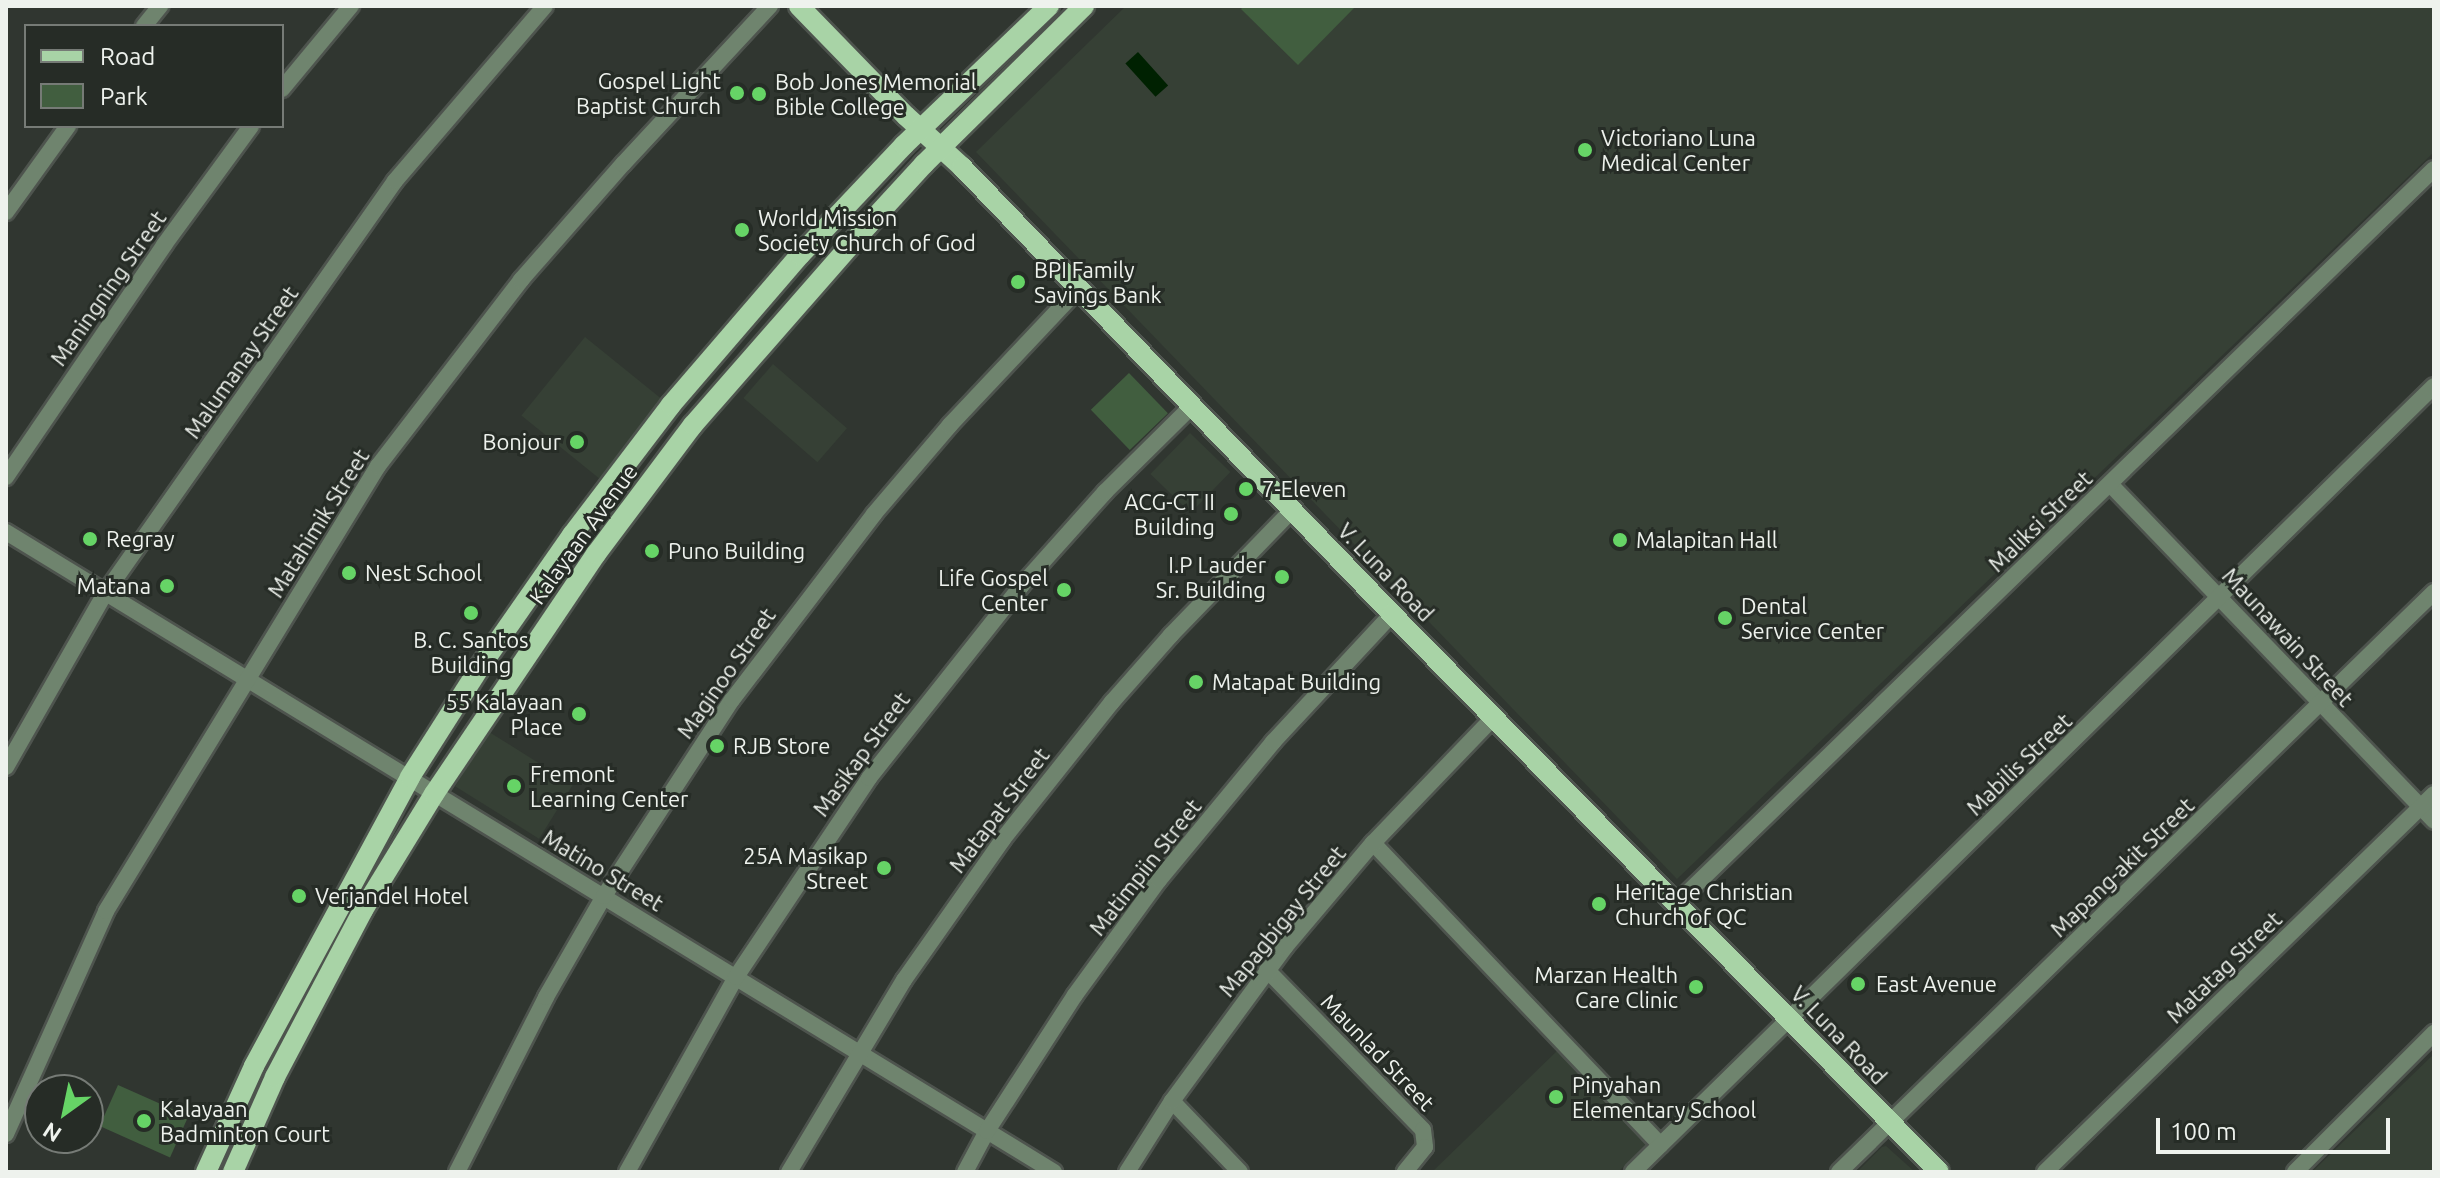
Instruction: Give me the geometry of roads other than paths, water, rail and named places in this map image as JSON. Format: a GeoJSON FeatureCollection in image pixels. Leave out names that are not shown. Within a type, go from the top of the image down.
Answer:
{"type":"FeatureCollection","features":[{"type":"Feature","properties":{"kind":"main road","name":"V. Luna Road"},"geometry":{"type":"LineString","coordinates":[[799,6],[942,147],[1392,614],[1939,1172]]}},
{"type":"Feature","properties":{"kind":"main road","name":"Kalayaan Avenue"},"geometry":{"type":"LineString","coordinates":[[206,1172],[254,1066],[410,777],[504,632],[632,455],[800,255],[922,129],[1049,6]]}},
{"type":"Feature","properties":{"kind":"main road","name":"Kalayaan Avenue"},"geometry":{"type":"LineString","coordinates":[[233,1172],[275,1077],[363,910],[434,794],[581,576],[693,425],[942,147],[1084,6]]}},
{"type":"Feature","properties":{"kind":"street"},"geometry":{"type":"LineString","coordinates":[[146,24],[160,6]]}},
{"type":"Feature","properties":{"kind":"street"},"geometry":{"type":"LineString","coordinates":[[284,87],[351,6]]}},
{"type":"Feature","properties":{"kind":"street","name":"Malumanay Street"},"geometry":{"type":"LineString","coordinates":[[6,767],[106,592],[395,181],[545,6]]}},
{"type":"Feature","properties":{"kind":"street","name":"Matahimik Street"},"geometry":{"type":"LineString","coordinates":[[6,1134],[106,911],[378,466],[521,280],[623,164],[770,6]]}},
{"type":"Feature","properties":{"kind":"street"},"geometry":{"type":"LineString","coordinates":[[6,212],[67,128]]}},
{"type":"Feature","properties":{"kind":"street","name":"Maningning Street"},"geometry":{"type":"LineString","coordinates":[[6,477],[164,245],[250,128]]}},
{"type":"Feature","properties":{"kind":"street","name":"Maliksi Street"},"geometry":{"type":"LineString","coordinates":[[1677,903],[2434,169]]}},
{"type":"Feature","properties":{"kind":"street","name":"Maginoo Street"},"geometry":{"type":"LineString","coordinates":[[457,1172],[546,997],[604,896],[691,760],[810,594],[950,425],[1078,289]]}},
{"type":"Feature","properties":{"kind":"street","name":"Mabilis Street"},"geometry":{"type":"LineString","coordinates":[[1633,1172],[2434,386]]}},
{"type":"Feature","properties":{"kind":"street","name":"Masikap Street"},"geometry":{"type":"LineString","coordinates":[[627,1172],[736,977],[800,876],[941,683],[1105,492],[1191,407]]}},
{"type":"Feature","properties":{"kind":"street","name":"Maunawain Street"},"geometry":{"type":"LineString","coordinates":[[2110,484],[2434,821]]}},
{"type":"Feature","properties":{"kind":"street","name":"Matapat Street"},"geometry":{"type":"LineString","coordinates":[[789,1172],[859,1052],[953,909],[1055,771],[1171,635],[1292,510]]}},
{"type":"Feature","properties":{"kind":"street","name":"Matino Street"},"geometry":{"type":"LineString","coordinates":[[6,532],[1054,1172]]}},
{"type":"Feature","properties":{"kind":"street","name":"Mapang-akit Street"},"geometry":{"type":"LineString","coordinates":[[1839,1172],[2434,592]]}},
{"type":"Feature","properties":{"kind":"street","name":"Matimpiin Street"},"geometry":{"type":"LineString","coordinates":[[965,1172],[987,1131],[1075,995],[1159,880],[1273,742],[1392,614]]}},
{"type":"Feature","properties":{"kind":"street","name":"Mapagbigay Street"},"geometry":{"type":"LineString","coordinates":[[1127,1172],[1172,1101],[1267,970],[1373,843],[1494,717]]}},
{"type":"Feature","properties":{"kind":"street","name":"Matatag Street"},"geometry":{"type":"LineString","coordinates":[[2045,1172],[2434,794]]}},
{"type":"Feature","properties":{"kind":"street"},"geometry":{"type":"LineString","coordinates":[[1373,843],[1661,1145]]}},
{"type":"Feature","properties":{"kind":"street","name":"Maunlad Street"},"geometry":{"type":"LineString","coordinates":[[1267,970],[1423,1130],[1425,1147],[1405,1172]]}},
{"type":"Feature","properties":{"kind":"street"},"geometry":{"type":"LineString","coordinates":[[2295,1172],[2434,1033]]}},
{"type":"Feature","properties":{"kind":"street"},"geometry":{"type":"LineString","coordinates":[[1172,1101],[1240,1172]]}},
{"type":"Feature","properties":{"kind":"place","name":"Gospel Light Baptist Church"},"geometry":{"type":"Point","coordinates":[737,93]}},
{"type":"Feature","properties":{"kind":"place","name":"Bob Jones Memorial Bible College"},"geometry":{"type":"Point","coordinates":[759,94]}},
{"type":"Feature","properties":{"kind":"place","name":"Victoriano Luna Medical Center"},"geometry":{"type":"Point","coordinates":[1585,150]}},
{"type":"Feature","properties":{"kind":"place","name":"World Mission Society Church of God"},"geometry":{"type":"Point","coordinates":[742,230]}},
{"type":"Feature","properties":{"kind":"place","name":"BPI Family Savings Bank"},"geometry":{"type":"Point","coordinates":[1018,282]}},
{"type":"Feature","properties":{"kind":"place","name":"Bonjour"},"geometry":{"type":"Point","coordinates":[577,442]}},
{"type":"Feature","properties":{"kind":"place","name":"7-Eleven"},"geometry":{"type":"Point","coordinates":[1246,489]}},
{"type":"Feature","properties":{"kind":"place","name":"ACG-CT II Building"},"geometry":{"type":"Point","coordinates":[1231,514]}},
{"type":"Feature","properties":{"kind":"place","name":"Regray"},"geometry":{"type":"Point","coordinates":[90,539]}},
{"type":"Feature","properties":{"kind":"place","name":"Malapitan Hall"},"geometry":{"type":"Point","coordinates":[1620,540]}},
{"type":"Feature","properties":{"kind":"place","name":"Puno Building"},"geometry":{"type":"Point","coordinates":[652,551]}},
{"type":"Feature","properties":{"kind":"place","name":"Nest School"},"geometry":{"type":"Point","coordinates":[349,573]}},
{"type":"Feature","properties":{"kind":"place","name":"I.P Lauder Sr. Building"},"geometry":{"type":"Point","coordinates":[1282,577]}},
{"type":"Feature","properties":{"kind":"place","name":"Matana"},"geometry":{"type":"Point","coordinates":[167,586]}},
{"type":"Feature","properties":{"kind":"place","name":"Life Gospel Center"},"geometry":{"type":"Point","coordinates":[1064,590]}},
{"type":"Feature","properties":{"kind":"place","name":"B. C. Santos Building"},"geometry":{"type":"Point","coordinates":[471,613]}},
{"type":"Feature","properties":{"kind":"place","name":"Dental Service Center"},"geometry":{"type":"Point","coordinates":[1725,618]}},
{"type":"Feature","properties":{"kind":"place","name":"Matapat Building"},"geometry":{"type":"Point","coordinates":[1196,682]}},
{"type":"Feature","properties":{"kind":"place","name":"55 Kalayaan Place"},"geometry":{"type":"Point","coordinates":[579,714]}},
{"type":"Feature","properties":{"kind":"place","name":"RJB Store"},"geometry":{"type":"Point","coordinates":[717,746]}},
{"type":"Feature","properties":{"kind":"place","name":"Fremont Learning Center"},"geometry":{"type":"Point","coordinates":[514,786]}},
{"type":"Feature","properties":{"kind":"place","name":"25A Masikap Street"},"geometry":{"type":"Point","coordinates":[884,868]}},
{"type":"Feature","properties":{"kind":"place","name":"Verjandel Hotel"},"geometry":{"type":"Point","coordinates":[299,896]}},
{"type":"Feature","properties":{"kind":"place","name":"Heritage Christian Church of QC"},"geometry":{"type":"Point","coordinates":[1599,904]}},
{"type":"Feature","properties":{"kind":"place","name":"East Avenue"},"geometry":{"type":"Point","coordinates":[1858,984]}},
{"type":"Feature","properties":{"kind":"place","name":"Marzan Health Care Clinic"},"geometry":{"type":"Point","coordinates":[1696,987]}},
{"type":"Feature","properties":{"kind":"place","name":"Pinyahan Elementary School"},"geometry":{"type":"Point","coordinates":[1556,1097]}},
{"type":"Feature","properties":{"kind":"place","name":"Kalayaan Badminton Court"},"geometry":{"type":"Point","coordinates":[144,1121]}}]}
